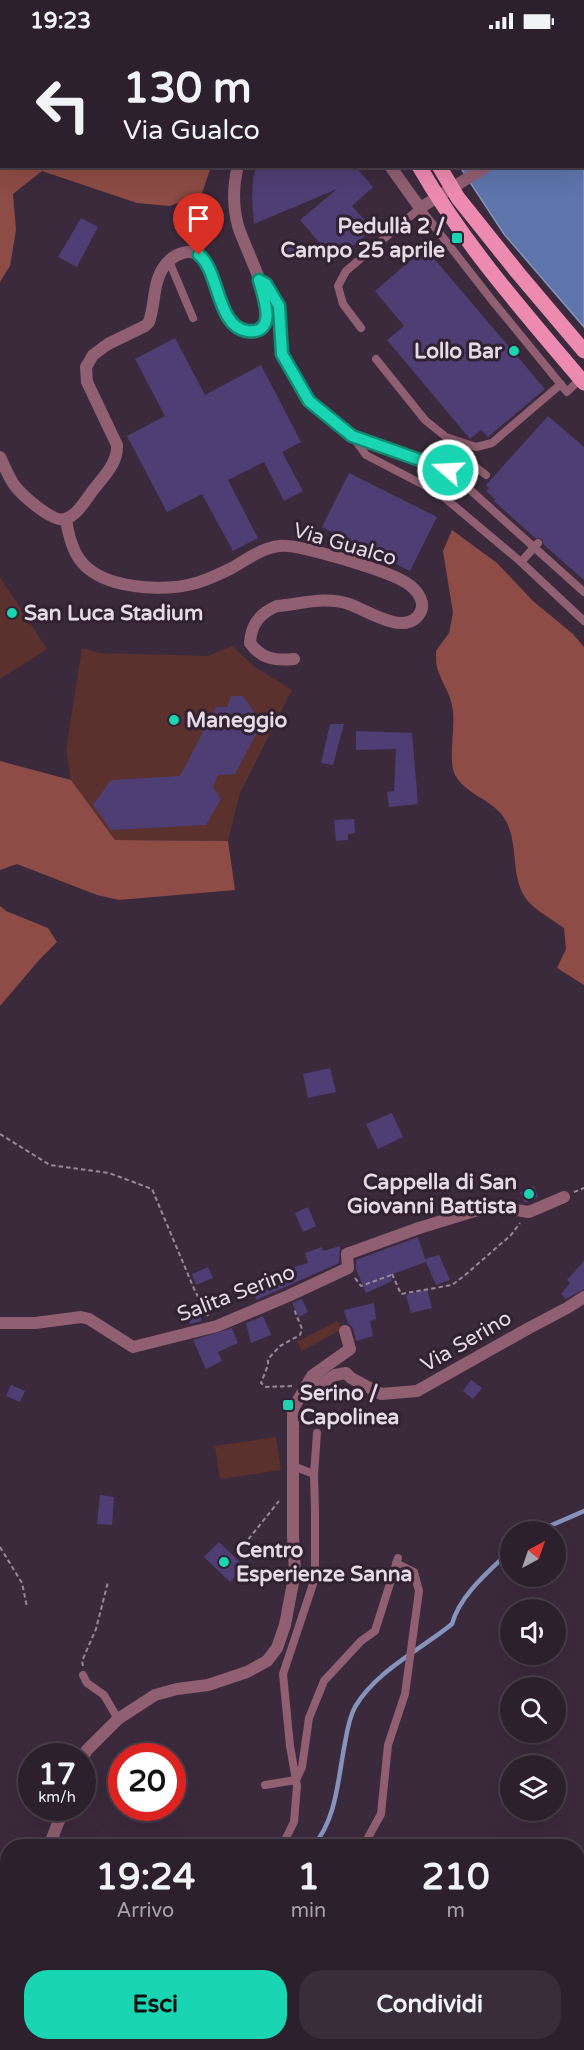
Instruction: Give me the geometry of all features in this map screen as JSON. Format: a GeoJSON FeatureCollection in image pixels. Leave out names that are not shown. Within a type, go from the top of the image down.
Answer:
{"type":"FeatureCollection","features":[{"type":"Feature","properties":{"kind":"main road"},"geometry":{"type":"LineString","coordinates":[[420,168],[448,216],[504,288],[582,381]]}},
{"type":"Feature","properties":{"kind":"main road"},"geometry":{"type":"LineString","coordinates":[[441,168],[458,184],[518,273],[584,351]]}},
{"type":"Feature","properties":{"kind":"street"},"geometry":{"type":"LineString","coordinates":[[0,457],[15,486],[33,504],[60,520],[66,519],[80,508],[105,477],[117,450],[117,445],[87,382],[86,368],[93,355],[108,344],[149,322],[162,269],[182,252],[193,252],[203,258],[225,310],[236,326],[242,330],[255,331],[261,327],[268,318],[268,310],[238,225],[235,204],[238,168]]}},
{"type":"Feature","properties":{"kind":"street"},"geometry":{"type":"LineString","coordinates":[[391,168],[420,208],[484,168]]}},
{"type":"Feature","properties":{"kind":"street","name":"Via Gualco"},"geometry":{"type":"LineString","coordinates":[[66,519],[70,544],[82,564],[103,577],[134,586],[159,587],[196,584],[267,548],[281,545],[370,568],[399,579],[418,591],[422,608],[417,617],[409,622],[400,623],[388,620],[336,600],[268,609],[254,624],[250,633],[250,643],[261,655],[270,659],[294,659]]}},
{"type":"Feature","properties":{"kind":"street"},"geometry":{"type":"LineString","coordinates":[[529,1212],[564,1197]]}},
{"type":"Feature","properties":{"kind":"street","name":"Salita Serino"},"geometry":{"type":"LineString","coordinates":[[0,1323],[35,1323],[81,1317],[89,1319],[133,1347],[213,1327],[288,1296],[348,1268],[347,1254],[419,1228],[491,1206],[529,1212]]}},
{"type":"Feature","properties":{"kind":"street","name":"Via Serino"},"geometry":{"type":"LineString","coordinates":[[303,1392],[335,1375],[346,1373],[381,1394],[417,1391],[584,1297]]}},
{"type":"Feature","properties":{"kind":"street"},"geometry":{"type":"LineString","coordinates":[[94,1743],[118,1719],[155,1695],[177,1689],[208,1685],[247,1672],[267,1661],[277,1648],[285,1626],[295,1572],[293,1409],[312,1376],[350,1349],[345,1331]]}},
{"type":"Feature","properties":{"kind":"street"},"geometry":{"type":"LineString","coordinates":[[52,1839],[59,1821]]}},
{"type":"Feature","properties":{"kind":"lane"},"geometry":{"type":"LineString","coordinates":[[361,328],[342,304],[338,286],[346,272],[420,208],[567,392],[582,381]]}},
{"type":"Feature","properties":{"kind":"lane"},"geometry":{"type":"LineString","coordinates":[[170,261],[193,318]]}},
{"type":"Feature","properties":{"kind":"lane"},"geometry":{"type":"LineString","coordinates":[[259,280],[266,284],[279,306],[282,354],[309,401],[352,436],[366,455],[439,493],[520,562],[584,621]]}},
{"type":"Feature","properties":{"kind":"lane"},"geometry":{"type":"LineString","coordinates":[[376,359],[425,420],[446,437],[476,447],[492,443],[561,384]]}},
{"type":"Feature","properties":{"kind":"lane"},"geometry":{"type":"LineString","coordinates":[[352,436],[448,470],[584,592]]}},
{"type":"Feature","properties":{"kind":"lane"},"geometry":{"type":"LineString","coordinates":[[390,450],[476,467],[486,475]]}},
{"type":"Feature","properties":{"kind":"lane"},"geometry":{"type":"LineString","coordinates":[[520,562],[538,543]]}},
{"type":"Feature","properties":{"kind":"lane"},"geometry":{"type":"LineString","coordinates":[[286,1839],[294,1822],[296,1780],[290,1746],[283,1674],[315,1578],[314,1474],[317,1433]]}},
{"type":"Feature","properties":{"kind":"lane"},"geometry":{"type":"LineString","coordinates":[[293,1466],[314,1474]]}},
{"type":"Feature","properties":{"kind":"lane"},"geometry":{"type":"LineString","coordinates":[[296,1780],[303,1767],[309,1718],[324,1681],[361,1641],[375,1631],[397,1561],[414,1572],[419,1590],[405,1694],[388,1745],[381,1814],[367,1839]]}},
{"type":"Feature","properties":{"kind":"lane"},"geometry":{"type":"LineString","coordinates":[[83,1675],[87,1683],[104,1695],[118,1719]]}},
{"type":"Feature","properties":{"kind":"lane"},"geometry":{"type":"LineString","coordinates":[[265,1785],[296,1780]]}},
{"type":"Feature","properties":{"kind":"path"},"geometry":{"type":"LineString","coordinates":[[0,1134],[50,1165],[109,1173],[152,1189],[195,1292],[213,1327]]}},
{"type":"Feature","properties":{"kind":"path"},"geometry":{"type":"LineString","coordinates":[[348,1268],[361,1286],[393,1274],[401,1294],[452,1285],[511,1235],[529,1212]]}},
{"type":"Feature","properties":{"kind":"path"},"geometry":{"type":"LineString","coordinates":[[288,1296],[302,1329],[300,1335],[280,1346],[268,1359],[261,1383],[266,1387],[298,1384],[303,1392]]}},
{"type":"Feature","properties":{"kind":"path"},"geometry":{"type":"LineString","coordinates":[[239,1551],[293,1482]]}},
{"type":"Feature","properties":{"kind":"path"},"geometry":{"type":"LineString","coordinates":[[0,1547],[22,1583],[27,1607]]}},
{"type":"Feature","properties":{"kind":"path"},"geometry":{"type":"LineString","coordinates":[[83,1675],[82,1661],[96,1629],[108,1582]]}},
{"type":"Feature","properties":{"kind":"shaded area"},"geometry":{"type":"Polygon","coordinates":[[[0,168],[211,168],[201,196],[169,206],[137,203],[42,171],[13,194],[16,230],[10,266],[0,282],[0,168]]]}},
{"type":"Feature","properties":{"kind":"shaded area"},"geometry":{"type":"Polygon","coordinates":[[[452,530],[497,563],[533,601],[573,634],[584,647],[584,985],[557,968],[566,949],[564,928],[527,900],[522,891],[516,872],[510,830],[506,821],[495,808],[466,788],[453,769],[453,712],[436,662],[436,651],[449,633],[453,613],[443,551],[452,530]]]}},
{"type":"Feature","properties":{"kind":"shaded area","name":"San Luca Stadium"},"geometry":{"type":"Polygon","coordinates":[[[0,577],[47,649],[0,679],[0,577]]]}},
{"type":"Feature","properties":{"kind":"shaded area","name":"Maneggio"},"geometry":{"type":"Polygon","coordinates":[[[232,646],[255,667],[292,690],[240,793],[228,841],[115,840],[71,780],[66,750],[82,648],[100,653],[208,656],[232,646]]]}},
{"type":"Feature","properties":{"kind":"shaded area"},"geometry":{"type":"Polygon","coordinates":[[[0,761],[71,780],[115,840],[228,841],[235,890],[119,900],[97,895],[17,864],[0,870],[0,761]]]}},
{"type":"Feature","properties":{"kind":"shaded area"},"geometry":{"type":"Polygon","coordinates":[[[0,906],[6,911],[48,928],[57,942],[0,1006],[0,906]]]}},
{"type":"Feature","properties":{"kind":"shaded area"},"geometry":{"type":"Polygon","coordinates":[[[337,1321],[342,1329],[302,1351],[297,1342],[337,1321]]]}},
{"type":"Feature","properties":{"kind":"shaded area"},"geometry":{"type":"Polygon","coordinates":[[[276,1437],[281,1470],[220,1479],[215,1446],[276,1437]]]}},
{"type":"Feature","properties":{"kind":"water"},"geometry":{"type":"Polygon","coordinates":[[[461,168],[584,168],[584,327],[504,234],[461,168]]]}},
{"type":"Feature","properties":{"kind":"building"},"geometry":{"type":"Polygon","coordinates":[[[256,168],[357,168],[373,187],[352,206],[370,226],[365,231],[367,234],[335,261],[300,220],[337,189],[254,224],[253,180],[256,168]]]}},
{"type":"Feature","properties":{"kind":"building"},"geometry":{"type":"Polygon","coordinates":[[[81,218],[98,227],[77,267],[58,257],[81,218]]]}},
{"type":"Feature","properties":{"kind":"building"},"geometry":{"type":"Polygon","coordinates":[[[289,241],[297,251],[289,258],[280,248],[289,241]]]}},
{"type":"Feature","properties":{"kind":"building"},"geometry":{"type":"Polygon","coordinates":[[[425,248],[545,389],[488,437],[481,430],[470,439],[387,340],[404,326],[375,291],[425,248]]]}},
{"type":"Feature","properties":{"kind":"building"},"geometry":{"type":"Polygon","coordinates":[[[175,338],[205,395],[261,365],[301,442],[282,452],[303,491],[284,501],[264,462],[228,480],[258,538],[233,551],[202,494],[167,512],[127,436],[165,416],[135,359],[175,338]]]}},
{"type":"Feature","properties":{"kind":"building"},"geometry":{"type":"Polygon","coordinates":[[[548,416],[584,447],[584,580],[544,545],[542,539],[535,538],[486,491],[489,488],[486,485],[548,416]]]}},
{"type":"Feature","properties":{"kind":"building"},"geometry":{"type":"Polygon","coordinates":[[[349,473],[437,517],[410,571],[322,527],[349,473]]]}},
{"type":"Feature","properties":{"kind":"building"},"geometry":{"type":"Polygon","coordinates":[[[231,696],[243,696],[262,723],[235,774],[218,775],[213,787],[221,799],[206,825],[111,830],[93,805],[111,780],[180,776],[216,707],[227,707],[231,696]]]}},
{"type":"Feature","properties":{"kind":"building"},"geometry":{"type":"Polygon","coordinates":[[[330,724],[344,724],[333,765],[321,763],[330,724]]]}},
{"type":"Feature","properties":{"kind":"building"},"geometry":{"type":"Polygon","coordinates":[[[356,731],[412,733],[418,804],[389,807],[387,792],[394,791],[396,749],[356,750],[356,731]]]}},
{"type":"Feature","properties":{"kind":"building"},"geometry":{"type":"Polygon","coordinates":[[[354,819],[355,833],[348,834],[348,840],[336,841],[334,820],[354,819]]]}},
{"type":"Feature","properties":{"kind":"building"},"geometry":{"type":"Polygon","coordinates":[[[330,1068],[336,1092],[308,1098],[303,1074],[330,1068]]]}},
{"type":"Feature","properties":{"kind":"building"},"geometry":{"type":"Polygon","coordinates":[[[392,1113],[403,1137],[378,1149],[366,1124],[392,1113]]]}},
{"type":"Feature","properties":{"kind":"building","name":"Cappella di San Giovanni Battista"},"geometry":{"type":"Polygon","coordinates":[[[534,1186],[538,1197],[525,1203],[520,1192],[534,1186]]]}},
{"type":"Feature","properties":{"kind":"building"},"geometry":{"type":"Polygon","coordinates":[[[308,1207],[316,1226],[303,1232],[295,1213],[308,1207]]]}},
{"type":"Feature","properties":{"kind":"building"},"geometry":{"type":"Polygon","coordinates":[[[418,1237],[425,1259],[439,1255],[450,1280],[436,1285],[426,1262],[390,1275],[392,1281],[366,1293],[356,1269],[356,1260],[418,1237]]]}},
{"type":"Feature","properties":{"kind":"building"},"geometry":{"type":"Polygon","coordinates":[[[340,1246],[339,1263],[256,1300],[253,1282],[297,1273],[294,1267],[308,1263],[305,1253],[322,1247],[323,1251],[340,1246]]]}},
{"type":"Feature","properties":{"kind":"building"},"geometry":{"type":"Polygon","coordinates":[[[584,1261],[584,1289],[566,1299],[561,1294],[570,1283],[567,1280],[584,1261]]]}},
{"type":"Feature","properties":{"kind":"building"},"geometry":{"type":"Polygon","coordinates":[[[208,1267],[213,1278],[196,1285],[192,1274],[208,1267]]]}},
{"type":"Feature","properties":{"kind":"building"},"geometry":{"type":"Polygon","coordinates":[[[427,1289],[432,1308],[411,1313],[406,1295],[427,1289]]]}},
{"type":"Feature","properties":{"kind":"building"},"geometry":{"type":"Polygon","coordinates":[[[302,1299],[308,1312],[299,1317],[292,1303],[302,1299]]]}},
{"type":"Feature","properties":{"kind":"building"},"geometry":{"type":"Polygon","coordinates":[[[374,1303],[376,1319],[370,1321],[373,1336],[356,1341],[353,1328],[348,1323],[344,1310],[374,1303]]]}},
{"type":"Feature","properties":{"kind":"building"},"geometry":{"type":"Polygon","coordinates":[[[186,1310],[198,1310],[202,1321],[190,1324],[186,1310]]]}},
{"type":"Feature","properties":{"kind":"building"},"geometry":{"type":"Polygon","coordinates":[[[263,1316],[271,1335],[251,1343],[246,1323],[263,1316]]]}},
{"type":"Feature","properties":{"kind":"building"},"geometry":{"type":"Polygon","coordinates":[[[232,1328],[238,1343],[218,1352],[222,1361],[206,1369],[193,1340],[232,1328]]]}},
{"type":"Feature","properties":{"kind":"building"},"geometry":{"type":"Polygon","coordinates":[[[471,1380],[482,1388],[473,1399],[463,1391],[471,1380]]]}},
{"type":"Feature","properties":{"kind":"building"},"geometry":{"type":"Polygon","coordinates":[[[11,1385],[25,1391],[20,1402],[6,1396],[11,1385]]]}},
{"type":"Feature","properties":{"kind":"building"},"geometry":{"type":"Polygon","coordinates":[[[100,1495],[114,1497],[112,1525],[97,1524],[100,1495]]]}},
{"type":"Feature","properties":{"kind":"building","name":"Centro Esperienze Sanna"},"geometry":{"type":"Polygon","coordinates":[[[219,1542],[245,1567],[230,1582],[204,1557],[219,1542]]]}},
{"type":"Feature","properties":{"kind":"waterway"},"geometry":{"type":"LineString","coordinates":[[561,1521],[584,1511]]}},
{"type":"Feature","properties":{"kind":"waterway"},"geometry":{"type":"LineString","coordinates":[[318,1839],[332,1811],[347,1729],[355,1707],[364,1694],[386,1672],[452,1624],[468,1593],[500,1561]]}},
{"type":"Feature","properties":{"kind":"place","name":"Pedullà 2 / Campo 25 aprile"},"geometry":{"type":"Point","coordinates":[457,238]}},
{"type":"Feature","properties":{"kind":"place","name":"Lollo Bar"},"geometry":{"type":"Point","coordinates":[514,351]}},
{"type":"Feature","properties":{"kind":"place","name":"San Luca Stadium"},"geometry":{"type":"Point","coordinates":[12,613]}},
{"type":"Feature","properties":{"kind":"place","name":"Maneggio"},"geometry":{"type":"Point","coordinates":[174,720]}},
{"type":"Feature","properties":{"kind":"place","name":"Cappella di San Giovanni Battista"},"geometry":{"type":"Point","coordinates":[529,1194]}},
{"type":"Feature","properties":{"kind":"place","name":"Serino / Capolinea"},"geometry":{"type":"Point","coordinates":[288,1405]}},
{"type":"Feature","properties":{"kind":"place","name":"Centro Esperienze Sanna"},"geometry":{"type":"Point","coordinates":[224,1562]}},
{"type":"Feature","properties":{"kind":"route"},"geometry":{"type":"LineString","coordinates":[[199,255],[207,264],[221,302],[230,318],[242,330],[255,331],[268,318],[268,310],[259,280],[266,284],[279,306],[282,354],[309,401],[352,436],[448,470]]}}]}
